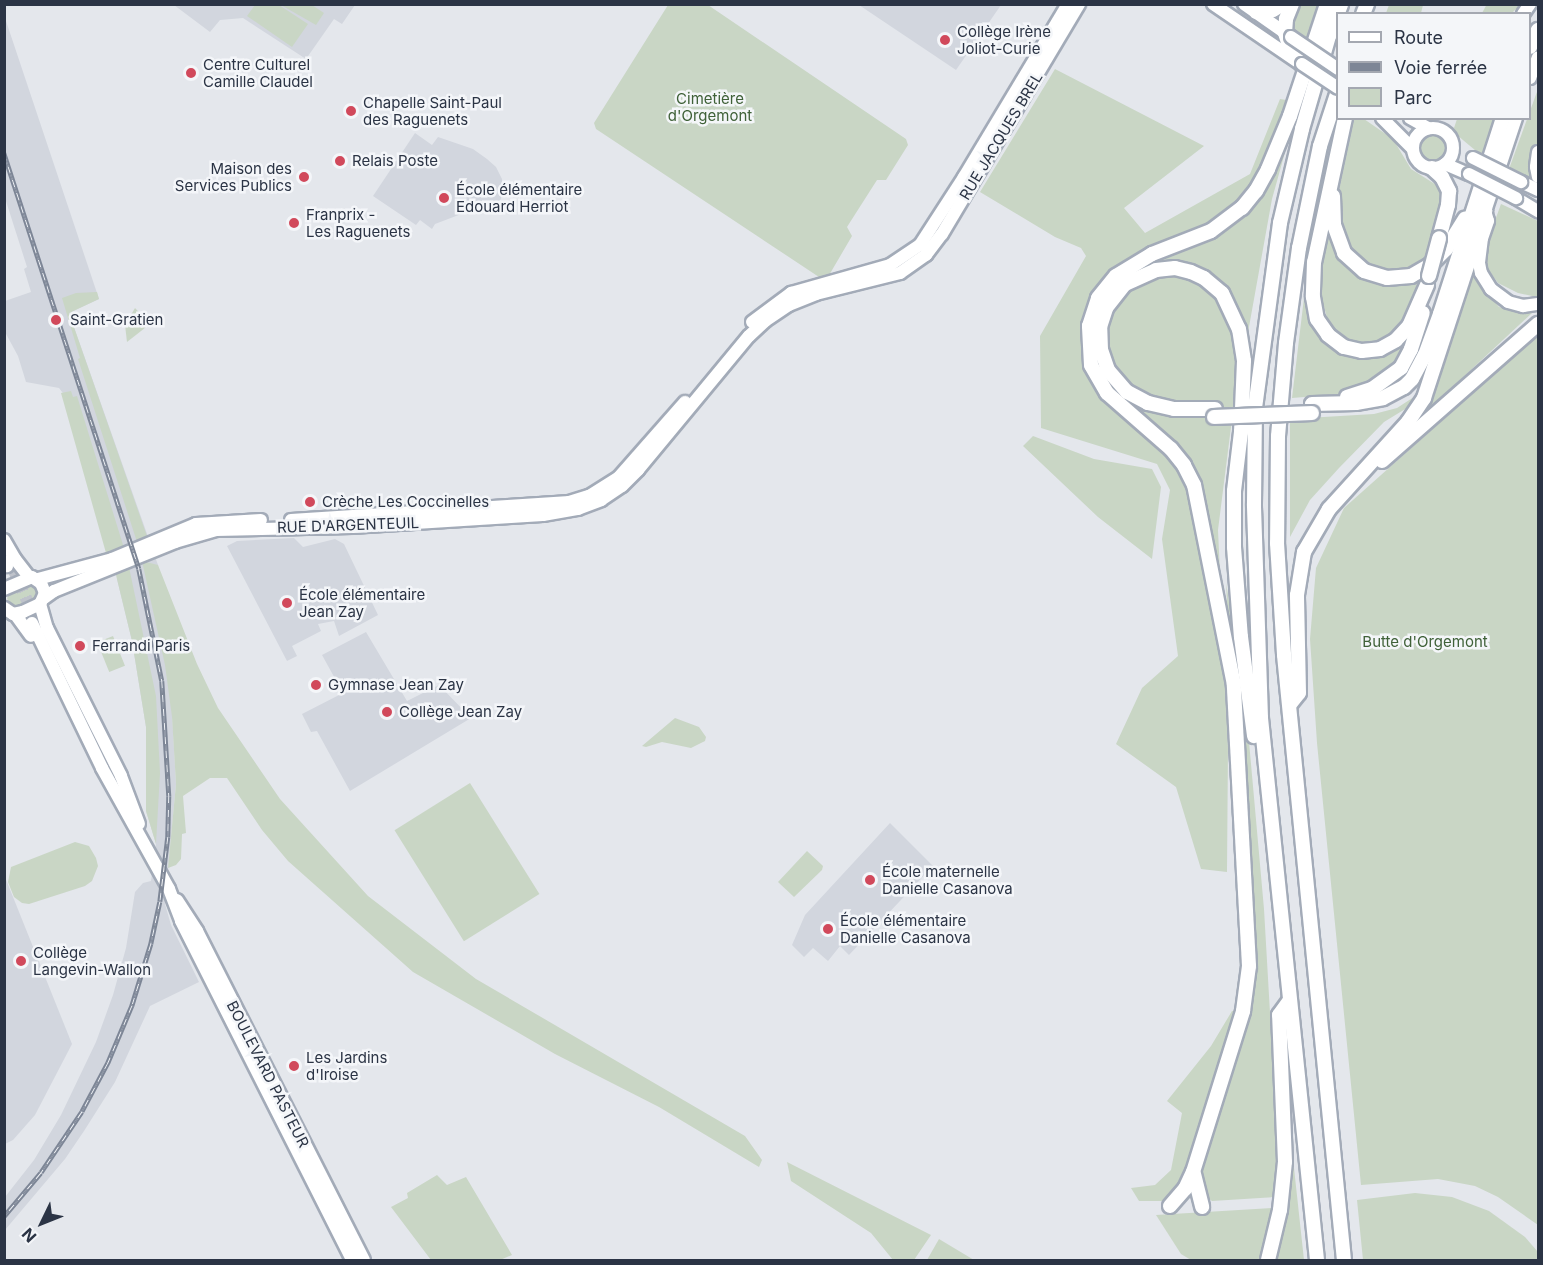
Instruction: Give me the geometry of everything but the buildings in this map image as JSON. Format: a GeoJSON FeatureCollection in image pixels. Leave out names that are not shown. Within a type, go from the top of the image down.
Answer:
{"type":"FeatureCollection","features":[{"type":"Feature","properties":{"kind":"highway"},"geometry":{"type":"LineString","coordinates":[[1250,8],[1273,10],[1283,4]]}},
{"type":"Feature","properties":{"kind":"highway"},"geometry":{"type":"LineString","coordinates":[[1292,4],[1286,19],[1288,42],[1302,64]]}},
{"type":"Feature","properties":{"kind":"highway"},"geometry":{"type":"LineString","coordinates":[[1170,1206],[1185,1190],[1193,1172],[1243,1011],[1249,966],[1232,667],[1189,474],[1171,449],[1107,393],[1091,365],[1088,338],[1090,319],[1098,298],[1116,276],[1152,254],[1211,231],[1242,208],[1256,191],[1268,169],[1290,116],[1327,4]]}},
{"type":"Feature","properties":{"kind":"highway"},"geometry":{"type":"LineString","coordinates":[[1317,1260],[1265,760],[1254,504],[1256,408],[1280,223],[1305,118],[1336,17]]}},
{"type":"Feature","properties":{"kind":"highway"},"geometry":{"type":"LineString","coordinates":[[1531,45],[1539,30]]}},
{"type":"Feature","properties":{"kind":"highway"},"geometry":{"type":"LineString","coordinates":[[1336,96],[1320,146],[1299,248],[1286,343],[1278,436],[1277,543],[1290,704],[1344,1260]]}},
{"type":"Feature","properties":{"kind":"highway"},"geometry":{"type":"LineString","coordinates":[[1344,120],[1320,230],[1312,281],[1315,312],[1322,328],[1344,347],[1362,351],[1380,349],[1396,340],[1409,326],[1428,280]]}},
{"type":"Feature","properties":{"kind":"highway"},"geometry":{"type":"LineString","coordinates":[[1312,408],[1383,398],[1404,387],[1412,379],[1429,345],[1502,120]]}},
{"type":"Feature","properties":{"kind":"highway"},"geometry":{"type":"LineString","coordinates":[[1334,165],[1333,213],[1340,245],[1352,262],[1378,276],[1398,279],[1411,276],[1430,265],[1446,249],[1476,198]]}},
{"type":"Feature","properties":{"kind":"highway"},"geometry":{"type":"LineString","coordinates":[[1332,404],[1372,389],[1401,368],[1411,349],[1423,314],[1428,280],[1448,205],[1449,191],[1439,166]]}},
{"type":"Feature","properties":{"kind":"highway"},"geometry":{"type":"LineString","coordinates":[[1290,704],[1299,693],[1297,595],[1305,552],[1329,509],[1408,422],[1424,398],[1485,211]]}},
{"type":"Feature","properties":{"kind":"highway"},"geometry":{"type":"LineString","coordinates":[[1214,413],[1174,409],[1148,403],[1127,392],[1108,370],[1101,350],[1100,327],[1106,308],[1125,284],[1156,270],[1175,268],[1191,272],[1204,278],[1222,293],[1239,329],[1244,361],[1240,432],[1233,491],[1235,578],[1255,747],[1265,760]]}},
{"type":"Feature","properties":{"kind":"highway"},"geometry":{"type":"LineString","coordinates":[[1088,338],[1103,377],[1116,392],[1130,404],[1159,415],[1312,408],[1371,408],[1404,397],[1423,377],[1450,316]]}},
{"type":"Feature","properties":{"kind":"highway"},"geometry":{"type":"LineString","coordinates":[[1359,478],[1390,455],[1539,324]]}},
{"type":"Feature","properties":{"kind":"highway"},"geometry":{"type":"LineString","coordinates":[[1268,1260],[1280,1210],[1285,1162],[1279,1015],[1289,1000]]}},
{"type":"Feature","properties":{"kind":"highway"},"geometry":{"type":"LineString","coordinates":[[1193,1172],[1202,1207]]}},
{"type":"Feature","properties":{"kind":"highway"},"geometry":{"type":"LineString","coordinates":[[1343,1240],[1352,1260]]}},
{"type":"Feature","properties":{"kind":"main road","name":"RUE JACQUES BREL"},"geometry":{"type":"LineString","coordinates":[[913,259],[1068,4]]}},
{"type":"Feature","properties":{"kind":"main road","name":"RUE JACQUES BREL"},"geometry":{"type":"LineString","coordinates":[[913,259],[942,234],[1079,4]]}},
{"type":"Feature","properties":{"kind":"main road"},"geometry":{"type":"LineString","coordinates":[[1213,4],[1336,68]]}},
{"type":"Feature","properties":{"kind":"main road"},"geometry":{"type":"LineString","coordinates":[[1250,8],[1288,42]]}},
{"type":"Feature","properties":{"kind":"main road"},"geometry":{"type":"LineString","coordinates":[[1531,76],[1539,57]]}},
{"type":"Feature","properties":{"kind":"main road"},"geometry":{"type":"LineString","coordinates":[[1302,64],[1336,89]]}},
{"type":"Feature","properties":{"kind":"main road"},"geometry":{"type":"LineString","coordinates":[[1384,120],[1412,148],[1417,161],[1469,174],[1539,211]]}},
{"type":"Feature","properties":{"kind":"main road"},"geometry":{"type":"LineString","coordinates":[[1415,120],[1447,132],[1453,145],[1473,158],[1539,190]]}},
{"type":"Feature","properties":{"kind":"main road"},"geometry":{"type":"LineString","coordinates":[[1412,148],[1416,135],[1440,120]]}},
{"type":"Feature","properties":{"kind":"main road"},"geometry":{"type":"LineString","coordinates":[[1515,120],[1485,211],[1488,222],[1479,263],[1485,280],[1508,302],[1523,306],[1539,304]]}},
{"type":"Feature","properties":{"kind":"main road"},"geometry":{"type":"LineString","coordinates":[[1439,166],[1451,157],[1453,145]]}},
{"type":"Feature","properties":{"kind":"main road"},"geometry":{"type":"LineString","coordinates":[[1539,152],[1536,167],[1539,177]]}},
{"type":"Feature","properties":{"kind":"main road"},"geometry":{"type":"LineString","coordinates":[[1516,198],[1539,206]]}},
{"type":"Feature","properties":{"kind":"main road"},"geometry":{"type":"LineString","coordinates":[[643,457],[744,330],[763,311],[799,289],[913,259]]}},
{"type":"Feature","properties":{"kind":"main road","name":"RUE D'ARGENTEUIL"},"geometry":{"type":"LineString","coordinates":[[6,575],[34,578],[112,559],[202,523],[367,517],[560,504],[589,495],[619,477],[643,457]]}},
{"type":"Feature","properties":{"kind":"main road","name":"RUE D'ARGENTEUIL"},"geometry":{"type":"LineString","coordinates":[[10,611],[42,601],[54,591],[175,542],[216,530],[352,527],[570,511],[596,502],[615,491],[643,457]]}},
{"type":"Feature","properties":{"kind":"main road","name":"BOULEVARD PASTEUR"},"geometry":{"type":"LineString","coordinates":[[4,540],[15,560],[44,586],[42,601],[47,628],[121,776],[143,839]]}},
{"type":"Feature","properties":{"kind":"main road"},"geometry":{"type":"LineString","coordinates":[[4,552],[6,575]]}},
{"type":"Feature","properties":{"kind":"main road","name":"BOULEVARD PASTEUR"},"geometry":{"type":"LineString","coordinates":[[10,611],[27,628],[64,701],[143,839],[169,889],[181,921],[352,1260]]}},
{"type":"Feature","properties":{"kind":"main road","name":"BOULEVARD PASTEUR"},"geometry":{"type":"LineString","coordinates":[[100,764],[34,622],[114,776],[132,803]]}},
{"type":"Feature","properties":{"kind":"main road","name":"BOULEVARD PASTEUR"},"geometry":{"type":"LineString","coordinates":[[169,889],[194,924],[338,1213],[364,1260]]}},
{"type":"Feature","properties":{"kind":"shaded area"},"geometry":{"type":"Polygon","coordinates":[[[174,5],[355,5],[342,24],[334,19],[306,59],[243,18],[220,20],[210,32],[174,5]]]}},
{"type":"Feature","properties":{"kind":"shaded area","name":"Collège Irène Joliot-Curie"},"geometry":{"type":"Polygon","coordinates":[[[859,5],[1001,5],[956,70],[859,5]]]}},
{"type":"Feature","properties":{"kind":"shaded area"},"geometry":{"type":"Polygon","coordinates":[[[4,15],[99,299],[69,313],[158,565],[170,678],[176,784],[165,904],[171,925],[199,982],[150,1006],[115,1082],[84,1131],[65,1159],[5,1230],[5,1197],[34,1160],[61,1115],[96,1042],[113,995],[126,948],[135,892],[143,883],[151,881],[156,844],[146,811],[146,727],[132,641],[117,579],[126,574],[74,403],[69,401],[59,388],[26,382],[18,356],[5,332],[5,301],[31,292],[24,269],[27,267],[5,198],[4,15]]]}},
{"type":"Feature","properties":{"kind":"shaded area"},"geometry":{"type":"Polygon","coordinates":[[[415,133],[432,145],[438,137],[473,149],[487,159],[496,167],[502,179],[503,192],[499,204],[485,205],[435,224],[432,229],[420,220],[416,225],[373,196],[415,133]]]}},
{"type":"Feature","properties":{"kind":"shaded area"},"geometry":{"type":"Polygon","coordinates":[[[294,538],[303,547],[335,539],[344,544],[378,615],[339,636],[334,621],[318,624],[321,631],[292,646],[297,656],[287,661],[227,546],[237,541],[294,538]]]}},
{"type":"Feature","properties":{"kind":"shaded area","name":"Collège Jean Zay"},"geometry":{"type":"Polygon","coordinates":[[[366,632],[407,701],[439,685],[471,718],[350,791],[317,731],[311,732],[302,714],[343,693],[322,655],[366,632]]]}},
{"type":"Feature","properties":{"kind":"shaded area"},"geometry":{"type":"Polygon","coordinates":[[[890,823],[933,866],[849,955],[840,946],[828,961],[813,948],[804,957],[792,945],[805,915],[890,823]]]}},
{"type":"Feature","properties":{"kind":"shaded area","name":"Collège Langevin-Wallon"},"geometry":{"type":"Polygon","coordinates":[[[5,877],[72,1044],[35,1115],[13,1140],[5,1144],[5,877]]]}},
{"type":"Feature","properties":{"kind":"green space"},"geometry":{"type":"Polygon","coordinates":[[[1389,4],[1423,5],[1421,12],[1386,12],[1389,4]]]}},
{"type":"Feature","properties":{"kind":"green space"},"geometry":{"type":"Polygon","coordinates":[[[1487,4],[1520,4],[1513,12],[1483,12],[1487,4]]]}},
{"type":"Feature","properties":{"kind":"green space"},"geometry":{"type":"Polygon","coordinates":[[[255,5],[279,5],[308,24],[292,47],[247,16],[255,5]]]}},
{"type":"Feature","properties":{"kind":"green space"},"geometry":{"type":"Polygon","coordinates":[[[281,5],[312,5],[324,13],[316,25],[281,5]]]}},
{"type":"Feature","properties":{"kind":"green space","name":"Cimetière d'Orgemont"},"geometry":{"type":"Polygon","coordinates":[[[668,5],[708,5],[906,139],[908,145],[886,180],[877,180],[847,227],[852,236],[828,277],[822,279],[596,129],[594,123],[668,5]]]}},
{"type":"Feature","properties":{"kind":"green space"},"geometry":{"type":"Polygon","coordinates":[[[1297,5],[1319,5],[1306,40],[1293,31],[1289,17],[1297,5]]]}},
{"type":"Feature","properties":{"kind":"green space"},"geometry":{"type":"Polygon","coordinates":[[[1055,69],[1204,146],[1124,208],[1145,233],[1250,174],[1280,99],[1299,102],[1272,199],[1231,427],[1218,530],[1228,747],[1227,872],[1201,869],[1176,787],[1116,744],[1142,688],[1178,656],[1162,539],[1170,490],[1157,464],[1041,428],[1040,336],[1086,256],[1081,248],[1055,237],[980,192],[1055,69]]]}},
{"type":"Feature","properties":{"kind":"green space"},"geometry":{"type":"Polygon","coordinates":[[[1538,89],[1538,142],[1531,179],[1509,169],[1527,120],[1531,120],[1531,108],[1538,89]]]}},
{"type":"Feature","properties":{"kind":"green space"},"geometry":{"type":"Polygon","coordinates":[[[1354,120],[1365,120],[1393,139],[1411,169],[1438,186],[1441,185],[1444,194],[1436,231],[1425,261],[1407,272],[1378,272],[1363,263],[1349,248],[1341,228],[1339,190],[1354,120]]]}},
{"type":"Feature","properties":{"kind":"green space"},"geometry":{"type":"Polygon","coordinates":[[[1457,120],[1494,120],[1482,156],[1457,135],[1454,128],[1457,120]]]}},
{"type":"Feature","properties":{"kind":"green space"},"geometry":{"type":"Polygon","coordinates":[[[1433,135],[1443,138],[1446,148],[1443,158],[1433,161],[1423,158],[1420,148],[1423,138],[1433,135]]]}},
{"type":"Feature","properties":{"kind":"green space"},"geometry":{"type":"Polygon","coordinates":[[[1501,204],[1538,221],[1537,297],[1518,293],[1498,283],[1487,268],[1485,248],[1501,204]]]}},
{"type":"Feature","properties":{"kind":"green space"},"geometry":{"type":"Polygon","coordinates":[[[1329,231],[1344,260],[1360,274],[1390,284],[1420,279],[1414,304],[1403,323],[1382,341],[1367,345],[1353,342],[1338,333],[1328,321],[1322,300],[1320,278],[1329,231]]]}},
{"type":"Feature","properties":{"kind":"green space"},"geometry":{"type":"Polygon","coordinates":[[[1473,275],[1499,307],[1532,313],[1430,408],[1473,275]]]}},
{"type":"Feature","properties":{"kind":"green space"},"geometry":{"type":"Polygon","coordinates":[[[1306,281],[1310,310],[1324,339],[1390,350],[1410,337],[1403,357],[1380,380],[1342,394],[1292,398],[1306,281]]]}},
{"type":"Feature","properties":{"kind":"green space"},"geometry":{"type":"Polygon","coordinates":[[[97,292],[99,299],[69,313],[148,539],[137,542],[78,359],[80,358],[62,298],[76,293],[97,292]]]}},
{"type":"Feature","properties":{"kind":"green space"},"geometry":{"type":"Polygon","coordinates":[[[135,308],[150,324],[127,342],[125,325],[135,308]]]}},
{"type":"Feature","properties":{"kind":"green space","name":"Butte d'Orgemont"},"geometry":{"type":"Polygon","coordinates":[[[1538,335],[1538,1225],[1498,1197],[1475,1186],[1438,1179],[1361,1185],[1317,743],[1310,639],[1316,568],[1344,508],[1538,335]]]}},
{"type":"Feature","properties":{"kind":"green space"},"geometry":{"type":"Polygon","coordinates":[[[71,391],[73,397],[77,396],[124,548],[106,553],[61,393],[71,391]]]}},
{"type":"Feature","properties":{"kind":"green space"},"geometry":{"type":"Polygon","coordinates":[[[1417,395],[1419,396],[1415,403],[1384,422],[1310,500],[1290,537],[1290,419],[1374,414],[1397,408],[1417,395]]]}},
{"type":"Feature","properties":{"kind":"green space"},"geometry":{"type":"Polygon","coordinates":[[[1033,436],[1094,459],[1152,469],[1161,487],[1152,559],[1098,517],[1023,446],[1033,436]]]}},
{"type":"Feature","properties":{"kind":"green space"},"geometry":{"type":"Polygon","coordinates":[[[142,561],[158,565],[197,664],[218,708],[280,799],[368,896],[476,979],[745,1136],[762,1160],[759,1167],[659,1107],[555,1054],[413,972],[288,861],[262,830],[227,778],[210,778],[183,796],[186,833],[182,834],[181,859],[176,865],[168,868],[176,784],[172,717],[165,665],[142,561]]]}},
{"type":"Feature","properties":{"kind":"green space"},"geometry":{"type":"Polygon","coordinates":[[[129,567],[156,696],[160,773],[156,844],[146,811],[146,727],[132,641],[116,575],[129,567]]]}},
{"type":"Feature","properties":{"kind":"green space"},"geometry":{"type":"Polygon","coordinates":[[[1226,583],[1245,697],[1264,909],[1278,1151],[1274,1197],[1212,1201],[1204,1195],[1201,1175],[1248,1012],[1226,583]]]}},
{"type":"Feature","properties":{"kind":"green space"},"geometry":{"type":"Polygon","coordinates":[[[28,584],[38,588],[35,600],[18,607],[10,606],[7,598],[10,593],[28,584]]]}},
{"type":"Feature","properties":{"kind":"green space"},"geometry":{"type":"Polygon","coordinates":[[[113,636],[125,666],[109,672],[97,642],[113,636]]]}},
{"type":"Feature","properties":{"kind":"green space"},"geometry":{"type":"Polygon","coordinates":[[[675,718],[699,727],[706,737],[705,741],[691,748],[662,742],[642,746],[675,718]]]}},
{"type":"Feature","properties":{"kind":"green space"},"geometry":{"type":"Polygon","coordinates":[[[470,783],[539,894],[464,941],[395,830],[470,783]]]}},
{"type":"Feature","properties":{"kind":"green space"},"geometry":{"type":"Polygon","coordinates":[[[75,842],[89,846],[96,858],[98,866],[92,881],[85,886],[29,904],[22,903],[14,897],[8,882],[11,867],[75,842]]]}},
{"type":"Feature","properties":{"kind":"green space"},"geometry":{"type":"Polygon","coordinates":[[[807,851],[823,866],[822,870],[794,897],[778,882],[807,851]]]}},
{"type":"Feature","properties":{"kind":"green space"},"geometry":{"type":"Polygon","coordinates":[[[1232,1011],[1238,1011],[1184,1185],[1169,1201],[1139,1201],[1131,1188],[1155,1185],[1171,1170],[1182,1113],[1167,1101],[1211,1046],[1232,1011]]]}},
{"type":"Feature","properties":{"kind":"green space"},"geometry":{"type":"Polygon","coordinates":[[[787,1162],[931,1235],[914,1260],[893,1260],[871,1233],[791,1181],[787,1162]]]}},
{"type":"Feature","properties":{"kind":"green space"},"geometry":{"type":"Polygon","coordinates":[[[1294,1168],[1304,1260],[1276,1260],[1285,1220],[1291,1169],[1294,1168]]]}},
{"type":"Feature","properties":{"kind":"green space"},"geometry":{"type":"Polygon","coordinates":[[[437,1175],[447,1185],[466,1177],[512,1255],[500,1260],[431,1260],[391,1207],[408,1198],[407,1193],[437,1175]]]}},
{"type":"Feature","properties":{"kind":"green space"},"geometry":{"type":"Polygon","coordinates":[[[1415,1193],[1452,1197],[1489,1211],[1525,1237],[1538,1252],[1538,1260],[1363,1260],[1357,1200],[1415,1193]]]}},
{"type":"Feature","properties":{"kind":"green space"},"geometry":{"type":"Polygon","coordinates":[[[1274,1208],[1261,1260],[1191,1260],[1181,1254],[1156,1215],[1274,1208]]]}},
{"type":"Feature","properties":{"kind":"green space"},"geometry":{"type":"Polygon","coordinates":[[[939,1239],[974,1260],[927,1260],[939,1239]]]}},
{"type":"Feature","properties":{"kind":"tunnel"},"geometry":{"type":"LineString","coordinates":[[11,564],[36,621]]}},
{"type":"Feature","properties":{"kind":"railway"},"geometry":{"type":"LineString","coordinates":[[4,153],[139,569],[162,681],[169,796],[168,837],[160,902],[151,944],[132,1006],[108,1063],[82,1112],[41,1173],[4,1217]]}},
{"type":"Feature","properties":{"kind":"place","name":"Collège Irène Joliot-Curie"},"geometry":{"type":"Point","coordinates":[945,40]}},
{"type":"Feature","properties":{"kind":"place","name":"Centre Culturel Camille Claudel"},"geometry":{"type":"Point","coordinates":[191,73]}},
{"type":"Feature","properties":{"kind":"place","name":"Chapelle Saint-Paul des Raguenets"},"geometry":{"type":"Point","coordinates":[351,111]}},
{"type":"Feature","properties":{"kind":"place","name":"Relais Poste"},"geometry":{"type":"Point","coordinates":[340,161]}},
{"type":"Feature","properties":{"kind":"place","name":"Maison des Services Publics"},"geometry":{"type":"Point","coordinates":[304,177]}},
{"type":"Feature","properties":{"kind":"place","name":"École élémentaire Edouard Herriot"},"geometry":{"type":"Point","coordinates":[444,198]}},
{"type":"Feature","properties":{"kind":"place","name":"Franprix - Les Raguenets"},"geometry":{"type":"Point","coordinates":[294,223]}},
{"type":"Feature","properties":{"kind":"place","name":"Saint-Gratien"},"geometry":{"type":"Point","coordinates":[56,320]}},
{"type":"Feature","properties":{"kind":"place","name":"Crèche Les Coccinelles"},"geometry":{"type":"Point","coordinates":[310,502]}},
{"type":"Feature","properties":{"kind":"place","name":"École élémentaire Jean Zay"},"geometry":{"type":"Point","coordinates":[287,603]}},
{"type":"Feature","properties":{"kind":"place","name":"Ferrandi Paris"},"geometry":{"type":"Point","coordinates":[80,646]}},
{"type":"Feature","properties":{"kind":"place","name":"Gymnase Jean Zay"},"geometry":{"type":"Point","coordinates":[316,685]}},
{"type":"Feature","properties":{"kind":"place","name":"Collège Jean Zay"},"geometry":{"type":"Point","coordinates":[387,712]}},
{"type":"Feature","properties":{"kind":"place","name":"École maternelle Danielle Casanova"},"geometry":{"type":"Point","coordinates":[870,880]}},
{"type":"Feature","properties":{"kind":"place","name":"École élémentaire Danielle Casanova"},"geometry":{"type":"Point","coordinates":[828,929]}},
{"type":"Feature","properties":{"kind":"place","name":"Collège Langevin-Wallon"},"geometry":{"type":"Point","coordinates":[21,961]}},
{"type":"Feature","properties":{"kind":"place","name":"Les Jardins d'Iroise"},"geometry":{"type":"Point","coordinates":[294,1066]}}]}
